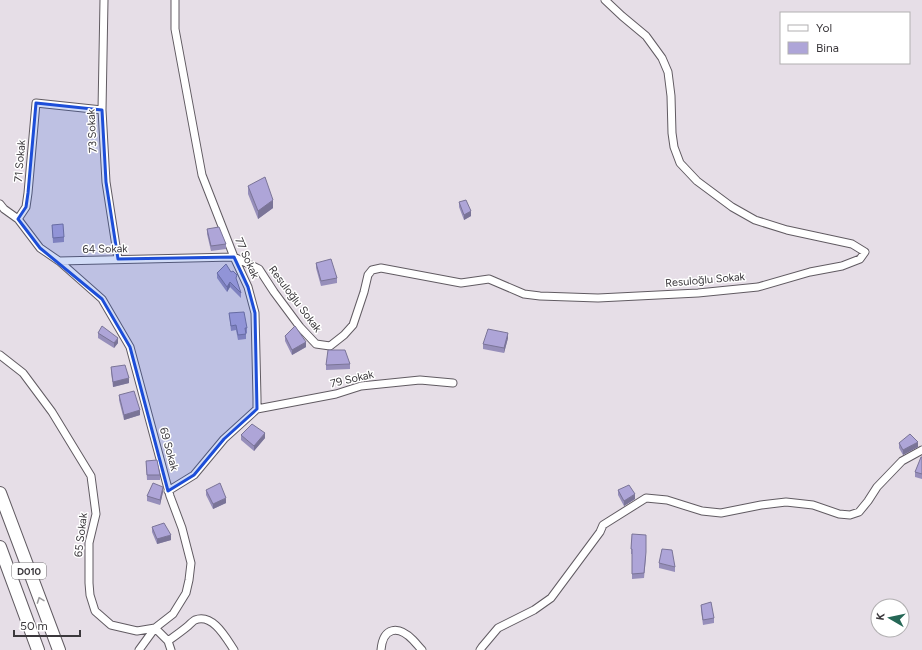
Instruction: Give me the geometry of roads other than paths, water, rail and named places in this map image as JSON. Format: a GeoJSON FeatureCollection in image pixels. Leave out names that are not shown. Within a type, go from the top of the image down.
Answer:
{"type":"FeatureCollection","features":[{"type":"Feature","properties":{"kind":"highway","name":"D010"},"geometry":{"type":"LineString","coordinates":[[0,493],[59,650]]}},
{"type":"Feature","properties":{"kind":"highway","name":"D010"},"geometry":{"type":"LineString","coordinates":[[0,547],[38,650]]}},
{"type":"Feature","properties":{"kind":"street","name":"73 Sokak"},"geometry":{"type":"LineString","coordinates":[[104,0],[102,110],[106,182],[118,259]]}},
{"type":"Feature","properties":{"kind":"street","name":"77 Sokak"},"geometry":{"type":"LineString","coordinates":[[175,0],[175,29],[202,175],[234,257],[248,287],[254,314],[258,398],[257,410]]}},
{"type":"Feature","properties":{"kind":"street","name":"Resuloğlu Sokak"},"geometry":{"type":"LineString","coordinates":[[234,257],[259,269],[300,327],[316,344],[330,346],[353,326],[368,275],[372,270],[381,268],[461,283],[489,279],[524,294],[598,298],[698,293],[758,287],[810,272],[842,266],[860,259],[865,252],[852,244],[787,230],[755,220],[732,206],[697,181],[680,163],[674,147],[668,72],[662,58],[646,36],[605,0]]}},
{"type":"Feature","properties":{"kind":"street","name":"71 Sokak"},"geometry":{"type":"LineString","coordinates":[[18,219],[26,207],[36,103],[102,110]]}},
{"type":"Feature","properties":{"kind":"street"},"geometry":{"type":"LineString","coordinates":[[0,204],[4,209],[18,219],[40,248],[59,261]]}},
{"type":"Feature","properties":{"kind":"street","name":"64 Sokak"},"geometry":{"type":"LineString","coordinates":[[59,261],[234,257]]}},
{"type":"Feature","properties":{"kind":"street","name":"69 Sokak"},"geometry":{"type":"LineString","coordinates":[[59,261],[102,299],[130,347],[168,491],[182,528],[191,563],[190,580],[186,593],[173,614],[155,628],[139,650]]}},
{"type":"Feature","properties":{"kind":"street","name":"65 Sokak"},"geometry":{"type":"LineString","coordinates":[[0,355],[22,373],[52,412],[91,476],[96,514],[89,543],[89,583],[90,595],[95,611],[111,625],[137,631],[155,628]]}},
{"type":"Feature","properties":{"kind":"street","name":"79 Sokak"},"geometry":{"type":"LineString","coordinates":[[257,410],[336,394],[362,386],[420,380],[453,384]]}},
{"type":"Feature","properties":{"kind":"street"},"geometry":{"type":"LineString","coordinates":[[168,491],[194,475],[224,439],[257,410]]}},
{"type":"Feature","properties":{"kind":"street"},"geometry":{"type":"LineString","coordinates":[[480,650],[498,628],[534,610],[551,598],[600,532],[603,524],[646,498],[667,500],[702,511],[721,513],[761,505],[786,502],[813,505],[839,514],[850,515],[859,512],[868,501],[876,487],[902,461],[922,450]]}},
{"type":"Feature","properties":{"kind":"street"},"geometry":{"type":"LineString","coordinates":[[168,641],[195,620],[204,619],[211,622],[224,634],[234,650]]}},
{"type":"Feature","properties":{"kind":"street"},"geometry":{"type":"LineString","coordinates":[[155,628],[168,641],[172,650]]}},
{"type":"Feature","properties":{"kind":"street"},"geometry":{"type":"LineString","coordinates":[[381,650],[385,635],[394,630],[402,632],[413,640],[422,650]]}}]}
